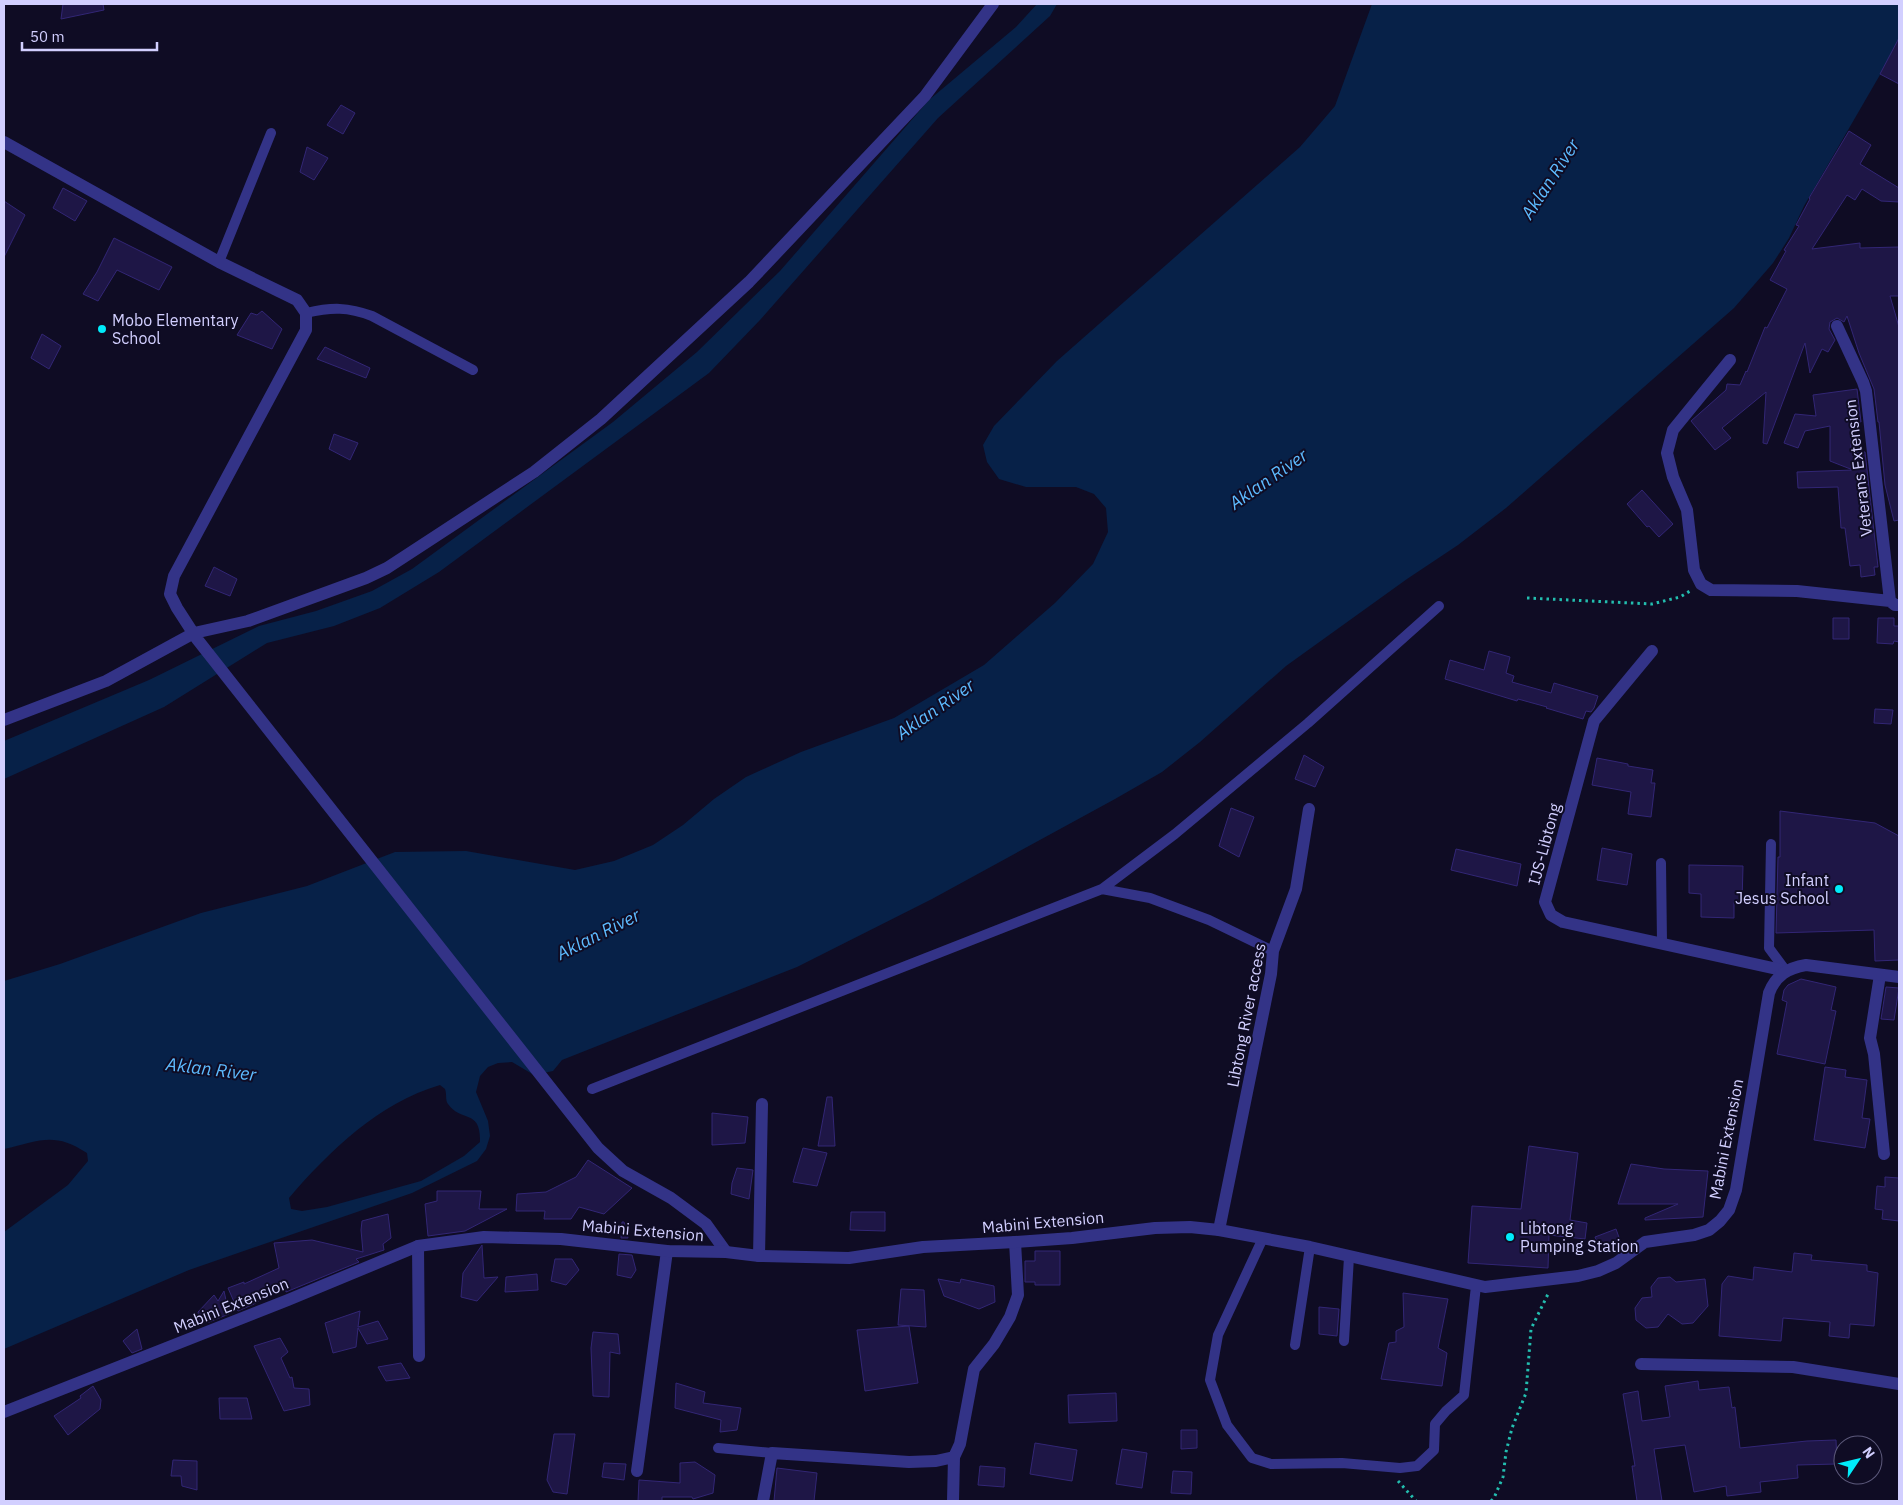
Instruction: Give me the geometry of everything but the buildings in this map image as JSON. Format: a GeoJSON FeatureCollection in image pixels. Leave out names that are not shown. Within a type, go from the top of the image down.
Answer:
{"type":"FeatureCollection","features":[{"type":"Feature","properties":{"kind":"street"},"geometry":{"type":"LineString","coordinates":[[4,720],[106,681],[195,636],[248,621],[366,578],[387,568],[534,472],[601,418],[749,282],[925,96],[993,4]]}},
{"type":"Feature","properties":{"kind":"street"},"geometry":{"type":"LineString","coordinates":[[4,142],[219,262],[297,300],[306,312],[306,330],[174,576],[170,594],[195,636],[598,1148],[623,1171],[671,1198],[706,1224],[726,1252]]}},
{"type":"Feature","properties":{"kind":"street","name":"Veterans Extension"},"geometry":{"type":"LineString","coordinates":[[1837,326],[1864,382],[1866,391],[1895,603]]}},
{"type":"Feature","properties":{"kind":"street"},"geometry":{"type":"LineString","coordinates":[[1730,360],[1673,430],[1667,453],[1673,477],[1687,510],[1694,570],[1701,584],[1711,590],[1797,591],[1895,603]]}},
{"type":"Feature","properties":{"kind":"street","name":"IJS-Libtong"},"geometry":{"type":"LineString","coordinates":[[1652,651],[1594,721],[1545,902],[1550,915],[1563,922],[1786,971]]}},
{"type":"Feature","properties":{"kind":"street","name":"Libtong River access"},"geometry":{"type":"LineString","coordinates":[[1219,1230],[1271,974],[1273,951],[1296,889],[1309,809]]}},
{"type":"Feature","properties":{"kind":"street"},"geometry":{"type":"LineString","coordinates":[[1786,971],[1806,965],[1899,977]]}},
{"type":"Feature","properties":{"kind":"street","name":"Mabini Extension"},"geometry":{"type":"LineString","coordinates":[[4,1412],[288,1300],[418,1246],[484,1237],[561,1239],[667,1251],[849,1258],[923,1247],[1072,1238],[1155,1228],[1190,1227],[1219,1230],[1310,1247],[1476,1286],[1485,1287],[1578,1276],[1598,1271],[1616,1263],[1645,1242],[1694,1235],[1709,1230],[1729,1210],[1736,1190],[1769,993],[1773,983],[1786,971]]}},
{"type":"Feature","properties":{"kind":"street"},"geometry":{"type":"LineString","coordinates":[[1880,975],[1870,1038],[1874,1054],[1884,1154]]}},
{"type":"Feature","properties":{"kind":"street"},"geometry":{"type":"LineString","coordinates":[[759,1256],[762,1104]]}},
{"type":"Feature","properties":{"kind":"street"},"geometry":{"type":"LineString","coordinates":[[953,1501],[954,1457],[960,1444],[974,1369],[994,1344],[1010,1317],[1018,1295],[1015,1242]]}},
{"type":"Feature","properties":{"kind":"street"},"geometry":{"type":"LineString","coordinates":[[418,1246],[420,1356]]}},
{"type":"Feature","properties":{"kind":"street"},"geometry":{"type":"LineString","coordinates":[[637,1471],[667,1251]]}},
{"type":"Feature","properties":{"kind":"street"},"geometry":{"type":"LineString","coordinates":[[1640,1364],[1794,1367],[1899,1384]]}},
{"type":"Feature","properties":{"kind":"street"},"geometry":{"type":"LineString","coordinates":[[763,1501],[772,1453],[909,1462],[936,1461],[954,1457]]}},
{"type":"Feature","properties":{"kind":"lane"},"geometry":{"type":"LineString","coordinates":[[219,262],[272,132]]}},
{"type":"Feature","properties":{"kind":"lane"},"geometry":{"type":"LineString","coordinates":[[306,312],[330,308],[355,310],[372,316],[473,370]]}},
{"type":"Feature","properties":{"kind":"lane"},"geometry":{"type":"LineString","coordinates":[[592,1089],[1102,889],[1175,834],[1308,723],[1438,606]]}},
{"type":"Feature","properties":{"kind":"lane"},"geometry":{"type":"LineString","coordinates":[[1771,844],[1769,948],[1786,971]]}},
{"type":"Feature","properties":{"kind":"lane"},"geometry":{"type":"LineString","coordinates":[[1661,863],[1662,943]]}},
{"type":"Feature","properties":{"kind":"lane"},"geometry":{"type":"LineString","coordinates":[[1102,889],[1150,898],[1208,920],[1273,951]]}},
{"type":"Feature","properties":{"kind":"lane"},"geometry":{"type":"LineString","coordinates":[[1263,1238],[1218,1335],[1210,1380],[1227,1425],[1252,1458],[1271,1464],[1342,1463],[1400,1468],[1417,1466],[1434,1450],[1435,1424],[1446,1411],[1464,1396],[1476,1286]]}},
{"type":"Feature","properties":{"kind":"lane"},"geometry":{"type":"LineString","coordinates":[[1295,1345],[1310,1247]]}},
{"type":"Feature","properties":{"kind":"lane"},"geometry":{"type":"LineString","coordinates":[[1344,1341],[1350,1256]]}},
{"type":"Feature","properties":{"kind":"lane"},"geometry":{"type":"LineString","coordinates":[[718,1448],[772,1453]]}},
{"type":"Feature","properties":{"kind":"path"},"geometry":{"type":"LineString","coordinates":[[1527,598],[1652,604],[1680,597],[1701,584]]}},
{"type":"Feature","properties":{"kind":"path"},"geometry":{"type":"LineString","coordinates":[[1491,1501],[1503,1477],[1506,1452],[1512,1428],[1526,1393],[1531,1329],[1544,1300],[1558,1279]]}},
{"type":"Feature","properties":{"kind":"path"},"geometry":{"type":"LineString","coordinates":[[1389,1467],[1397,1481],[1416,1501]]}},
{"type":"Feature","properties":{"kind":"water"},"geometry":{"type":"Polygon","coordinates":[[[1037,4],[1057,4],[1050,16],[938,118],[760,320],[709,373],[439,572],[380,608],[334,626],[267,643],[164,707],[4,779],[4,741],[149,680],[259,626],[316,611],[372,591],[412,569],[613,422],[697,352],[780,271],[929,100],[1016,27],[1037,4]]]}},
{"type":"Feature","properties":{"kind":"water","name":"Aklan River"},"geometry":{"type":"Polygon","coordinates":[[[1372,4],[1899,4],[1899,42],[1804,206],[1789,238],[1773,263],[1734,308],[1506,508],[1458,545],[1407,579],[1286,666],[1200,742],[1162,772],[932,899],[797,967],[562,1060],[553,1071],[534,1075],[512,1062],[498,1063],[488,1067],[480,1076],[476,1092],[488,1121],[490,1136],[486,1149],[477,1161],[412,1193],[189,1270],[4,1349],[4,1232],[68,1185],[88,1161],[87,1153],[75,1146],[55,1140],[37,1141],[4,1149],[4,981],[60,964],[201,913],[307,886],[395,852],[466,851],[575,870],[614,861],[653,845],[683,825],[714,799],[746,777],[801,752],[894,718],[984,665],[1055,603],[1093,564],[1108,532],[1106,508],[1094,494],[1076,487],[1026,487],[999,479],[987,462],[983,445],[994,426],[1057,361],[1300,147],[1335,106],[1372,4]],[[440,1085],[418,1093],[376,1116],[357,1130],[321,1163],[289,1198],[291,1209],[302,1211],[327,1207],[421,1181],[464,1156],[480,1142],[479,1131],[474,1120],[453,1110],[448,1104],[445,1089],[440,1085]]]}},
{"type":"Feature","properties":{"kind":"place","name":"Mobo Elementary School"},"geometry":{"type":"Point","coordinates":[102,329]}},
{"type":"Feature","properties":{"kind":"place","name":"Infant Jesus School"},"geometry":{"type":"Point","coordinates":[1839,889]}},
{"type":"Feature","properties":{"kind":"place","name":"Libtong Pumping Station"},"geometry":{"type":"Point","coordinates":[1510,1237]}}]}
